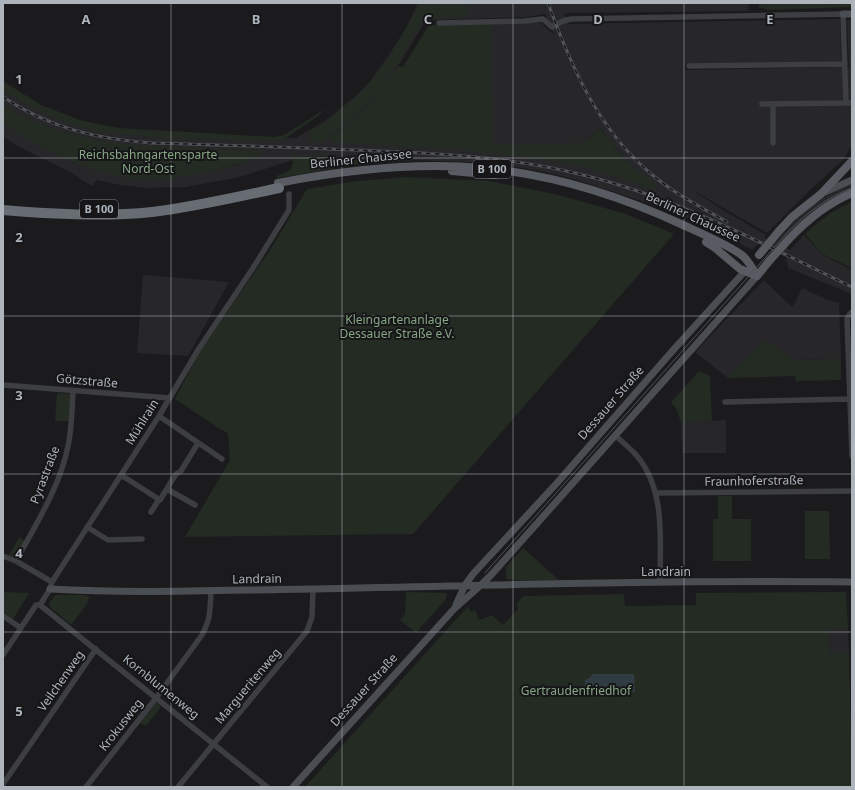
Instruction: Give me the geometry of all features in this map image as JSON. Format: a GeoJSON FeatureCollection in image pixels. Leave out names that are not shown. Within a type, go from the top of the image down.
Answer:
{"type":"FeatureCollection","features":[{"type":"Feature","properties":{"kind":"highway","name":"Berliner Chaussee"},"geometry":{"type":"LineString","coordinates":[[3,205],[57,210],[127,209],[194,201],[278,186]]}},
{"type":"Feature","properties":{"kind":"highway","name":"Berliner Chaussee"},"geometry":{"type":"LineString","coordinates":[[3,210],[55,214],[151,212],[201,204],[278,186]]}},
{"type":"Feature","properties":{"kind":"main road"},"geometry":{"type":"LineString","coordinates":[[843,14],[852,14]]}},
{"type":"Feature","properties":{"kind":"main road","name":"Dessauer Straße"},"geometry":{"type":"LineString","coordinates":[[454,609],[465,585],[478,569],[557,483],[675,348],[759,256],[779,231],[792,217],[821,194],[852,161]]}},
{"type":"Feature","properties":{"kind":"main road","name":"Berliner Chaussee"},"geometry":{"type":"LineString","coordinates":[[278,186],[357,170],[401,166],[450,166],[513,172],[572,184],[621,199],[656,213],[690,228],[735,251],[742,256],[748,268],[757,276]]}},
{"type":"Feature","properties":{"kind":"main road","name":"Berliner Chaussee"},"geometry":{"type":"LineString","coordinates":[[278,186],[400,171],[483,173],[541,182],[590,194],[657,218],[714,246],[734,265],[748,268]]}},
{"type":"Feature","properties":{"kind":"main road"},"geometry":{"type":"LineString","coordinates":[[821,194],[852,180]]}},
{"type":"Feature","properties":{"kind":"main road","name":"Dessauer Straße"},"geometry":{"type":"LineString","coordinates":[[292,787],[454,609],[481,585],[789,239],[803,225],[831,203],[852,193]]}},
{"type":"Feature","properties":{"kind":"main road"},"geometry":{"type":"LineString","coordinates":[[742,256],[750,258],[759,256]]}},
{"type":"Feature","properties":{"kind":"main road"},"geometry":{"type":"LineString","coordinates":[[478,569],[478,579],[481,585]]}},
{"type":"Feature","properties":{"kind":"main road","name":"Landrain"},"geometry":{"type":"LineString","coordinates":[[50,589],[91,591],[211,591],[660,582],[852,582]]}},
{"type":"Feature","properties":{"kind":"street"},"geometry":{"type":"LineString","coordinates":[[439,23],[526,21],[543,19],[552,27],[563,21],[577,18],[843,14],[845,64],[849,103],[762,104]]}},
{"type":"Feature","properties":{"kind":"street"},"geometry":{"type":"LineString","coordinates":[[689,66],[845,64]]}},
{"type":"Feature","properties":{"kind":"street"},"geometry":{"type":"LineString","coordinates":[[773,104],[773,143]]}},
{"type":"Feature","properties":{"kind":"street","name":"Mühlrain"},"geometry":{"type":"LineString","coordinates":[[3,655],[36,605],[40,605],[50,589],[52,582],[86,527],[159,416],[198,350],[253,268],[289,210],[289,194]]}},
{"type":"Feature","properties":{"kind":"street"},"geometry":{"type":"LineString","coordinates":[[852,312],[849,314],[847,319],[851,371],[850,399],[852,456]]}},
{"type":"Feature","properties":{"kind":"street","name":"Götzstraße"},"geometry":{"type":"LineString","coordinates":[[3,385],[170,398]]}},
{"type":"Feature","properties":{"kind":"street","name":"Pyrastraße"},"geometry":{"type":"LineString","coordinates":[[16,561],[48,502],[59,476],[68,446],[73,390]]}},
{"type":"Feature","properties":{"kind":"street"},"geometry":{"type":"LineString","coordinates":[[725,402],[850,399]]}},
{"type":"Feature","properties":{"kind":"street"},"geometry":{"type":"LineString","coordinates":[[159,416],[222,459]]}},
{"type":"Feature","properties":{"kind":"street"},"geometry":{"type":"LineString","coordinates":[[615,435],[640,461],[651,480],[655,493],[660,529],[660,582]]}},
{"type":"Feature","properties":{"kind":"street"},"geometry":{"type":"LineString","coordinates":[[151,512],[167,490],[176,474],[181,471],[198,443]]}},
{"type":"Feature","properties":{"kind":"street"},"geometry":{"type":"LineString","coordinates":[[121,475],[160,500]]}},
{"type":"Feature","properties":{"kind":"street"},"geometry":{"type":"LineString","coordinates":[[167,490],[195,504]]}},
{"type":"Feature","properties":{"kind":"street","name":"Fraunhoferstraße"},"geometry":{"type":"LineString","coordinates":[[655,493],[852,491]]}},
{"type":"Feature","properties":{"kind":"street"},"geometry":{"type":"LineString","coordinates":[[86,527],[108,540],[142,539]]}},
{"type":"Feature","properties":{"kind":"street"},"geometry":{"type":"LineString","coordinates":[[3,556],[16,561],[52,582]]}},
{"type":"Feature","properties":{"kind":"street","name":"Margueritenweg"},"geometry":{"type":"LineString","coordinates":[[178,787],[307,632],[312,617],[313,588]]}},
{"type":"Feature","properties":{"kind":"street","name":"Krokusweg"},"geometry":{"type":"LineString","coordinates":[[86,787],[156,698],[202,635],[208,624],[210,615],[211,591]]}},
{"type":"Feature","properties":{"kind":"street","name":"Kornblumenweg"},"geometry":{"type":"LineString","coordinates":[[40,605],[267,787]]}},
{"type":"Feature","properties":{"kind":"street"},"geometry":{"type":"LineString","coordinates":[[3,616],[21,628]]}},
{"type":"Feature","properties":{"kind":"street","name":"Veilchenweg"},"geometry":{"type":"LineString","coordinates":[[3,784],[96,650]]}},
{"type":"Feature","properties":{"kind":"shaded area"},"geometry":{"type":"Polygon","coordinates":[[[418,3],[749,3],[748,11],[564,13],[568,24],[840,19],[841,62],[685,64],[685,70],[849,67],[847,20],[852,20],[852,145],[844,159],[812,188],[767,233],[691,189],[766,235],[764,237],[775,242],[791,224],[809,208],[828,195],[852,184],[852,189],[833,198],[807,216],[780,245],[790,250],[804,235],[823,255],[852,270],[852,294],[788,268],[786,257],[758,244],[752,250],[712,228],[660,207],[577,180],[540,171],[491,163],[305,156],[240,177],[186,187],[146,188],[120,185],[97,180],[92,186],[70,172],[19,147],[3,137],[3,122],[45,149],[71,161],[93,169],[141,179],[184,176],[237,165],[261,154],[124,146],[76,137],[34,122],[3,106],[3,86],[43,110],[87,125],[148,134],[296,138],[325,121],[357,95],[370,81],[405,30],[418,3]],[[545,14],[527,17],[426,20],[398,66],[385,84],[370,102],[329,139],[491,145],[491,23],[541,23],[554,35],[545,14]],[[600,129],[582,143],[637,171],[612,144],[600,129]]]}},
{"type":"Feature","properties":{"kind":"shaded area"},"geometry":{"type":"Polygon","coordinates":[[[143,275],[229,282],[188,356],[137,353],[143,275]]]}},
{"type":"Feature","properties":{"kind":"shaded area"},"geometry":{"type":"Polygon","coordinates":[[[764,280],[792,307],[802,288],[839,303],[841,359],[793,360],[766,340],[728,378],[695,352],[764,280]]]}},
{"type":"Feature","properties":{"kind":"shaded area"},"geometry":{"type":"Polygon","coordinates":[[[726,420],[726,453],[682,453],[681,423],[726,420]]]}},
{"type":"Feature","properties":{"kind":"shaded area"},"geometry":{"type":"Polygon","coordinates":[[[848,628],[849,654],[830,654],[829,629],[848,628]]]}},
{"type":"Feature","properties":{"kind":"shaded area"},"geometry":{"type":"Polygon","coordinates":[[[592,674],[634,674],[635,692],[592,693],[592,690],[585,687],[585,680],[591,677],[592,674]]]}},
{"type":"Feature","properties":{"kind":"green space"},"geometry":{"type":"Polygon","coordinates":[[[420,3],[466,3],[466,17],[424,18],[397,64],[368,101],[323,142],[311,142],[309,132],[346,106],[377,75],[400,40],[420,3]]]}},
{"type":"Feature","properties":{"kind":"green space"},"geometry":{"type":"Polygon","coordinates":[[[759,3],[852,3],[852,7],[768,10],[759,7],[759,3]]]}},
{"type":"Feature","properties":{"kind":"green space"},"geometry":{"type":"Polygon","coordinates":[[[491,23],[492,145],[582,143],[600,129],[626,159],[656,186],[656,191],[626,179],[569,163],[465,150],[333,142],[329,139],[370,102],[398,66],[403,67],[429,25],[491,23]]]}},
{"type":"Feature","properties":{"kind":"green space"},"geometry":{"type":"Polygon","coordinates":[[[3,81],[41,105],[83,121],[119,128],[275,137],[284,135],[325,109],[318,116],[281,141],[163,138],[98,132],[71,125],[36,110],[3,90],[3,81]]]}},
{"type":"Feature","properties":{"kind":"green space","name":"Reichsbahngartensparte Nord-Ost"},"geometry":{"type":"Polygon","coordinates":[[[3,105],[32,120],[63,132],[79,136],[132,144],[212,149],[261,150],[262,154],[230,167],[181,176],[152,179],[113,175],[73,162],[35,144],[3,122],[3,105]]]}},
{"type":"Feature","properties":{"kind":"green space"},"geometry":{"type":"Polygon","coordinates":[[[292,156],[421,160],[360,164],[277,178],[277,176],[290,170],[293,162],[292,156]]]}},
{"type":"Feature","properties":{"kind":"green space","name":"Kleingartenanlage Dessauer Straße e.V."},"geometry":{"type":"Polygon","coordinates":[[[406,177],[489,181],[555,194],[626,214],[674,234],[413,534],[185,537],[230,460],[228,433],[175,399],[200,351],[270,250],[307,189],[357,181],[406,177]]]}},
{"type":"Feature","properties":{"kind":"green space"},"geometry":{"type":"Polygon","coordinates":[[[852,202],[852,268],[822,254],[805,234],[827,216],[852,202]]]}},
{"type":"Feature","properties":{"kind":"green space"},"geometry":{"type":"Polygon","coordinates":[[[766,340],[793,360],[841,359],[841,380],[796,381],[795,376],[728,378],[766,340]]]}},
{"type":"Feature","properties":{"kind":"green space"},"geometry":{"type":"Polygon","coordinates":[[[699,371],[710,376],[712,421],[681,423],[677,410],[671,402],[699,371]]]}},
{"type":"Feature","properties":{"kind":"green space"},"geometry":{"type":"Polygon","coordinates":[[[57,393],[71,394],[69,421],[55,421],[57,393]]]}},
{"type":"Feature","properties":{"kind":"green space"},"geometry":{"type":"Polygon","coordinates":[[[718,496],[732,496],[732,519],[751,519],[751,561],[713,561],[713,519],[718,519],[718,496]]]}},
{"type":"Feature","properties":{"kind":"green space"},"geometry":{"type":"Polygon","coordinates":[[[805,511],[829,511],[830,559],[805,559],[805,511]]]}},
{"type":"Feature","properties":{"kind":"green space"},"geometry":{"type":"Polygon","coordinates":[[[19,537],[26,541],[16,558],[9,555],[19,537]]]}},
{"type":"Feature","properties":{"kind":"green space"},"geometry":{"type":"Polygon","coordinates":[[[523,548],[559,580],[506,579],[506,567],[523,548]]]}},
{"type":"Feature","properties":{"kind":"green space"},"geometry":{"type":"Polygon","coordinates":[[[3,592],[29,593],[12,621],[3,614],[3,592]]]}},
{"type":"Feature","properties":{"kind":"green space"},"geometry":{"type":"Polygon","coordinates":[[[406,592],[447,593],[446,599],[416,633],[400,620],[405,614],[406,592]]]}},
{"type":"Feature","properties":{"kind":"green space","name":"Gertraudenfriedhof"},"geometry":{"type":"Polygon","coordinates":[[[846,592],[848,628],[829,629],[830,654],[849,654],[852,787],[305,787],[468,606],[471,612],[475,610],[479,620],[492,615],[503,625],[518,609],[516,604],[523,596],[624,594],[625,606],[696,605],[696,593],[846,592]]]}},
{"type":"Feature","properties":{"kind":"green space"},"geometry":{"type":"Polygon","coordinates":[[[55,595],[85,595],[89,597],[87,604],[71,625],[50,607],[49,604],[55,595]]]}},
{"type":"Feature","properties":{"kind":"green space"},"geometry":{"type":"Polygon","coordinates":[[[155,703],[161,707],[146,726],[140,723],[155,703]]]}},
{"type":"Feature","properties":{"kind":"tram line"},"geometry":{"type":"LineString","coordinates":[[485,573],[788,232],[802,218],[818,206],[834,196],[852,188]]}},
{"type":"Feature","properties":{"kind":"railway"},"geometry":{"type":"LineString","coordinates":[[548,3],[566,50],[577,73],[588,95],[615,137],[650,173],[668,187],[727,222]]}},
{"type":"Feature","properties":{"kind":"railway"},"geometry":{"type":"LineString","coordinates":[[3,97],[38,117],[56,124],[93,135],[131,141],[385,151],[470,156],[527,164],[583,175],[653,196],[687,209],[754,239],[852,287]]}}]}
